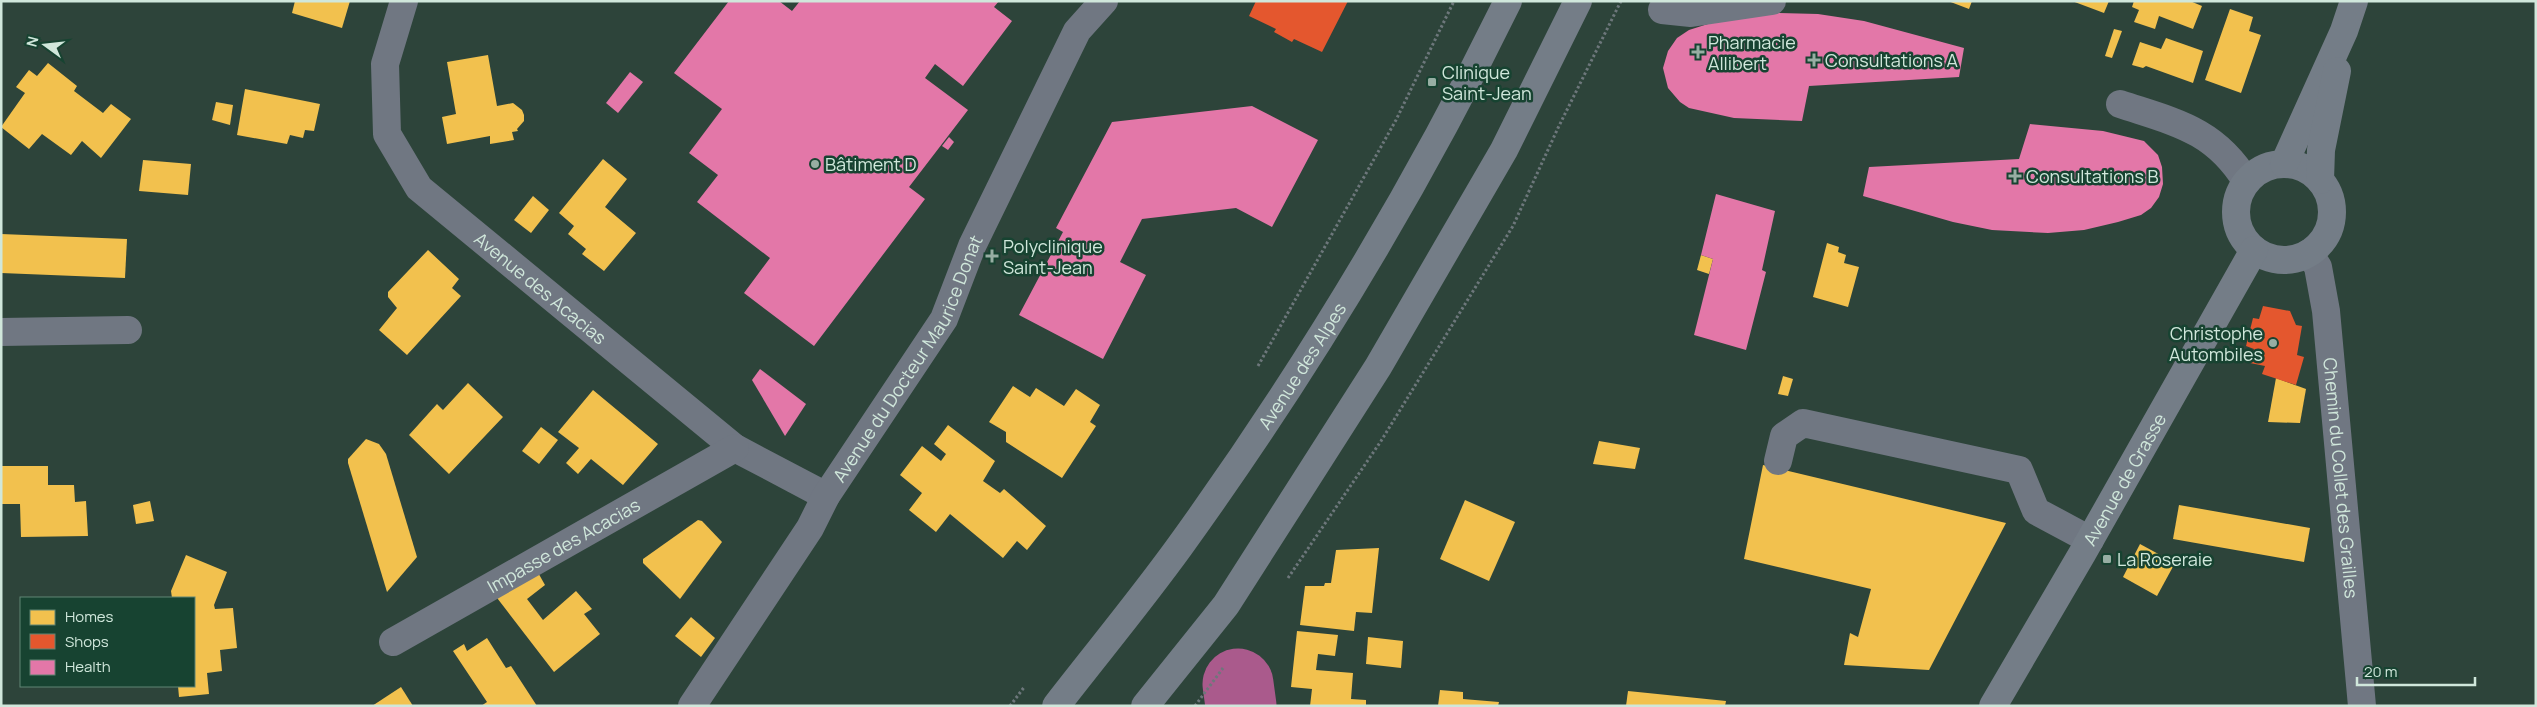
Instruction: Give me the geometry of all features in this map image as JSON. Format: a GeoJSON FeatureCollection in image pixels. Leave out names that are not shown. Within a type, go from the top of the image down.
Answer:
{"type":"FeatureCollection","features":[{"type":"Feature","properties":{"kind":"main road","name":"Avenue des Alpes"},"geometry":{"type":"LineString","coordinates":[[1056,706],[1180,547],[1285,393],[1338,309],[1415,177],[1478,62],[1508,1]]}},
{"type":"Feature","properties":{"kind":"main road"},"geometry":{"type":"LineString","coordinates":[[1157,701],[1226,605],[1372,376],[1504,150],[1578,1]]}},
{"type":"Feature","properties":{"kind":"main road"},"geometry":{"type":"LineString","coordinates":[[2284,164],[2344,31],[2354,1]]}},
{"type":"Feature","properties":{"kind":"main road"},"geometry":{"type":"LineString","coordinates":[[2320,180],[2321,150],[2344,31]]}},
{"type":"Feature","properties":{"kind":"main road"},"geometry":{"type":"LineString","coordinates":[[2284,164],[2297,165],[2310,171],[2320,180],[2327,190],[2332,213],[2325,236],[2318,246],[2309,253],[2287,260],[2264,256],[2254,250],[2239,230],[2235,217],[2236,204],[2246,181],[2263,168],[2284,164]]}},
{"type":"Feature","properties":{"kind":"main road","name":"Avenue de Grasse"},"geometry":{"type":"LineString","coordinates":[[1993,706],[2090,540],[2254,250]]}},
{"type":"Feature","properties":{"kind":"street","name":"Avenue des Acacias"},"geometry":{"type":"LineString","coordinates":[[404,1],[385,64],[387,134],[419,188],[735,448],[826,496]]}},
{"type":"Feature","properties":{"kind":"street","name":"Avenue du Docteur Maurice Donat"},"geometry":{"type":"LineString","coordinates":[[692,706],[810,528],[826,496],[944,319],[972,246],[1077,31],[1104,1]]}},
{"type":"Feature","properties":{"kind":"street"},"geometry":{"type":"LineString","coordinates":[[1662,10],[1690,13],[1772,1]]}},
{"type":"Feature","properties":{"kind":"street"},"geometry":{"type":"LineString","coordinates":[[2120,104],[2183,124],[2213,141],[2235,162],[2246,181]]}},
{"type":"Feature","properties":{"kind":"street","name":"Chemin du Collet des Grailles"},"geometry":{"type":"LineString","coordinates":[[2309,253],[2318,266],[2326,311],[2362,706]]}},
{"type":"Feature","properties":{"kind":"street"},"geometry":{"type":"LineString","coordinates":[[1,332],[128,330]]}},
{"type":"Feature","properties":{"kind":"street"},"geometry":{"type":"LineString","coordinates":[[1778,461],[1784,436],[1803,423],[2019,470],[2036,511],[2090,540]]}},
{"type":"Feature","properties":{"kind":"street","name":"Impasse des Acacias"},"geometry":{"type":"LineString","coordinates":[[393,642],[735,448]]}},
{"type":"Feature","properties":{"kind":"path"},"geometry":{"type":"LineString","coordinates":[[1256,369],[1396,120],[1454,1]]}},
{"type":"Feature","properties":{"kind":"path"},"geometry":{"type":"LineString","coordinates":[[1010,706],[1028,683]]}},
{"type":"Feature","properties":{"kind":"building: Homes"},"geometry":{"type":"Polygon","coordinates":[[[295,1],[350,1],[342,28],[292,13],[295,1]]]}},
{"type":"Feature","properties":{"kind":"building: Homes"},"geometry":{"type":"Polygon","coordinates":[[[1948,1],[1972,1],[1969,9],[1948,1]]]}},
{"type":"Feature","properties":{"kind":"building: Homes"},"geometry":{"type":"Polygon","coordinates":[[[2072,1],[2109,1],[2104,13],[2072,1]]]}},
{"type":"Feature","properties":{"kind":"building: Homes"},"geometry":{"type":"Polygon","coordinates":[[[2134,1],[2190,1],[2202,6],[2193,29],[2159,16],[2155,29],[2134,22],[2139,10],[2132,7],[2134,1]]]}},
{"type":"Feature","properties":{"kind":"building: Homes"},"geometry":{"type":"Polygon","coordinates":[[[2230,9],[2253,17],[2249,31],[2261,35],[2241,93],[2205,80],[2230,9]]]}},
{"type":"Feature","properties":{"kind":"building: Homes"},"geometry":{"type":"Polygon","coordinates":[[[2114,29],[2122,31],[2112,58],[2105,56],[2114,29]]]}},
{"type":"Feature","properties":{"kind":"building: Homes"},"geometry":{"type":"Polygon","coordinates":[[[2166,38],[2203,51],[2193,83],[2146,66],[2143,68],[2132,65],[2140,42],[2161,49],[2166,38]]]}},
{"type":"Feature","properties":{"kind":"building: Homes"},"geometry":{"type":"Polygon","coordinates":[[[488,55],[497,106],[513,103],[522,110],[524,121],[517,129],[518,131],[512,132],[514,140],[490,144],[490,136],[447,144],[442,117],[456,114],[447,62],[488,55]]]}},
{"type":"Feature","properties":{"kind":"building: Homes"},"geometry":{"type":"Polygon","coordinates":[[[48,63],[77,86],[74,91],[103,113],[111,104],[131,119],[101,158],[82,141],[71,155],[42,134],[29,149],[1,127],[25,93],[16,87],[29,70],[37,76],[48,63]]]}},
{"type":"Feature","properties":{"kind":"building: Homes"},"geometry":{"type":"Polygon","coordinates":[[[245,89],[320,104],[314,131],[305,130],[303,138],[290,135],[287,144],[237,135],[245,89]]]}},
{"type":"Feature","properties":{"kind":"building: Homes"},"geometry":{"type":"Polygon","coordinates":[[[216,102],[233,105],[230,125],[212,120],[216,102]]]}},
{"type":"Feature","properties":{"kind":"building: Homes"},"geometry":{"type":"Polygon","coordinates":[[[603,159],[627,179],[605,207],[636,233],[604,271],[582,254],[586,249],[568,234],[574,226],[559,213],[603,159]]]}},
{"type":"Feature","properties":{"kind":"building: Homes"},"geometry":{"type":"Polygon","coordinates":[[[143,160],[191,164],[188,195],[139,191],[143,160]]]}},
{"type":"Feature","properties":{"kind":"building: Homes"},"geometry":{"type":"Polygon","coordinates":[[[533,196],[549,210],[531,233],[514,220],[533,196]]]}},
{"type":"Feature","properties":{"kind":"building: Homes"},"geometry":{"type":"Polygon","coordinates":[[[1,234],[127,239],[125,278],[1,273],[1,234]]]}},
{"type":"Feature","properties":{"kind":"building: Homes"},"geometry":{"type":"Polygon","coordinates":[[[1827,243],[1839,247],[1838,252],[1846,255],[1844,263],[1859,267],[1848,307],[1813,297],[1827,243]]]}},
{"type":"Feature","properties":{"kind":"building: Homes"},"geometry":{"type":"Polygon","coordinates":[[[428,250],[459,279],[452,288],[461,296],[407,355],[379,330],[397,308],[388,297],[388,292],[428,250]]]}},
{"type":"Feature","properties":{"kind":"building: Homes"},"geometry":{"type":"Polygon","coordinates":[[[1701,255],[1713,259],[1709,274],[1697,270],[1701,255]]]}},
{"type":"Feature","properties":{"kind":"building: Homes"},"geometry":{"type":"Polygon","coordinates":[[[1783,376],[1793,379],[1788,396],[1778,394],[1783,376]]]}},
{"type":"Feature","properties":{"kind":"building: Homes"},"geometry":{"type":"Polygon","coordinates":[[[2276,378],[2306,389],[2300,423],[2268,422],[2276,378]]]}},
{"type":"Feature","properties":{"kind":"building: Homes"},"geometry":{"type":"Polygon","coordinates":[[[468,383],[503,417],[449,474],[409,435],[437,404],[443,410],[468,383]]]}},
{"type":"Feature","properties":{"kind":"building: Homes"},"geometry":{"type":"Polygon","coordinates":[[[1013,386],[1030,397],[1036,388],[1064,406],[1076,389],[1100,405],[1090,422],[1096,426],[1062,478],[1006,442],[1006,432],[989,422],[1013,386]]]}},
{"type":"Feature","properties":{"kind":"building: Homes"},"geometry":{"type":"Polygon","coordinates":[[[593,390],[658,444],[623,485],[591,459],[578,474],[566,463],[579,448],[558,432],[593,390]]]}},
{"type":"Feature","properties":{"kind":"building: Homes"},"geometry":{"type":"Polygon","coordinates":[[[948,425],[995,461],[983,481],[1000,493],[1004,489],[1046,526],[1027,550],[1017,541],[1003,558],[950,514],[936,532],[909,510],[922,493],[900,475],[922,446],[941,461],[946,454],[934,444],[948,425]]]}},
{"type":"Feature","properties":{"kind":"building: Homes"},"geometry":{"type":"Polygon","coordinates":[[[541,427],[558,440],[539,464],[522,451],[541,427]]]}},
{"type":"Feature","properties":{"kind":"building: Homes"},"geometry":{"type":"Polygon","coordinates":[[[366,439],[379,444],[386,454],[417,557],[387,592],[348,463],[348,459],[366,439]]]}},
{"type":"Feature","properties":{"kind":"building: Homes"},"geometry":{"type":"Polygon","coordinates":[[[1599,441],[1640,448],[1635,469],[1593,464],[1599,441]]]}},
{"type":"Feature","properties":{"kind":"building: Homes"},"geometry":{"type":"Polygon","coordinates":[[[1763,465],[2006,523],[1929,670],[1844,665],[1850,633],[1858,637],[1871,589],[1744,559],[1763,465]]]}},
{"type":"Feature","properties":{"kind":"building: Homes"},"geometry":{"type":"Polygon","coordinates":[[[1,466],[48,466],[48,485],[74,485],[75,502],[86,501],[88,536],[21,537],[20,504],[1,504],[1,466]]]}},
{"type":"Feature","properties":{"kind":"building: Homes"},"geometry":{"type":"Polygon","coordinates":[[[1465,500],[1515,522],[1489,581],[1440,559],[1465,500]]]}},
{"type":"Feature","properties":{"kind":"building: Homes"},"geometry":{"type":"Polygon","coordinates":[[[150,501],[154,521],[136,524],[133,505],[150,501]]]}},
{"type":"Feature","properties":{"kind":"building: Homes"},"geometry":{"type":"Polygon","coordinates":[[[2179,505],[2310,528],[2304,562],[2173,539],[2179,505]]]}},
{"type":"Feature","properties":{"kind":"building: Homes"},"geometry":{"type":"Polygon","coordinates":[[[698,520],[702,521],[722,542],[680,599],[643,563],[643,559],[698,520]]]}},
{"type":"Feature","properties":{"kind":"building: Homes"},"geometry":{"type":"Polygon","coordinates":[[[2140,544],[2175,563],[2157,596],[2123,577],[2140,544]]]}},
{"type":"Feature","properties":{"kind":"building: Homes"},"geometry":{"type":"Polygon","coordinates":[[[1379,548],[1372,613],[1356,612],[1354,631],[1300,625],[1305,586],[1324,586],[1325,583],[1331,583],[1336,550],[1379,548]]]}},
{"type":"Feature","properties":{"kind":"building: Homes"},"geometry":{"type":"Polygon","coordinates":[[[186,555],[227,572],[214,605],[215,609],[233,608],[237,648],[220,650],[222,671],[207,673],[209,694],[179,697],[178,687],[195,687],[195,597],[172,597],[171,591],[186,555]]]}},
{"type":"Feature","properties":{"kind":"building: Homes"},"geometry":{"type":"Polygon","coordinates":[[[536,569],[545,585],[527,599],[543,620],[576,591],[592,609],[584,614],[600,634],[554,672],[494,594],[536,569]]]}},
{"type":"Feature","properties":{"kind":"building: Homes"},"geometry":{"type":"Polygon","coordinates":[[[691,617],[715,638],[701,657],[675,636],[691,617]]]}},
{"type":"Feature","properties":{"kind":"building: Homes"},"geometry":{"type":"Polygon","coordinates":[[[1297,631],[1338,635],[1335,656],[1318,654],[1316,670],[1353,673],[1351,699],[1366,700],[1366,706],[1310,706],[1312,689],[1291,687],[1297,631]]]}},
{"type":"Feature","properties":{"kind":"building: Homes"},"geometry":{"type":"Polygon","coordinates":[[[1368,637],[1403,641],[1401,668],[1366,664],[1368,637]]]}},
{"type":"Feature","properties":{"kind":"building: Homes"},"geometry":{"type":"Polygon","coordinates":[[[487,638],[506,668],[511,666],[537,706],[481,706],[487,702],[453,651],[464,644],[467,651],[487,638]]]}},
{"type":"Feature","properties":{"kind":"building: Homes"},"geometry":{"type":"Polygon","coordinates":[[[401,687],[413,706],[372,706],[401,687]]]}},
{"type":"Feature","properties":{"kind":"building: Homes"},"geometry":{"type":"Polygon","coordinates":[[[1440,690],[1463,692],[1463,699],[1499,702],[1498,706],[1438,706],[1440,690]]]}},
{"type":"Feature","properties":{"kind":"building: Homes"},"geometry":{"type":"Polygon","coordinates":[[[1628,691],[1726,701],[1725,706],[1626,706],[1628,691]]]}},
{"type":"Feature","properties":{"kind":"building: Shops"},"geometry":{"type":"Polygon","coordinates":[[[1256,1],[1348,1],[1322,52],[1294,39],[1292,42],[1274,32],[1276,29],[1249,16],[1256,1]]]}},
{"type":"Feature","properties":{"kind":"building: Shops","name":"Christophe Autombiles"},"geometry":{"type":"Polygon","coordinates":[[[2263,306],[2290,311],[2296,325],[2302,326],[2297,355],[2304,357],[2296,385],[2262,374],[2265,366],[2250,363],[2254,349],[2246,346],[2253,318],[2259,319],[2263,306]]]}},
{"type":"Feature","properties":{"kind":"building: Health","name":"Bâtiment D"},"geometry":{"type":"Polygon","coordinates":[[[729,1],[779,1],[792,11],[800,1],[999,1],[994,7],[1012,21],[963,86],[935,64],[925,78],[968,110],[909,187],[925,199],[814,346],[744,293],[770,258],[697,202],[718,175],[689,153],[722,109],[674,73],[729,1]]]}},
{"type":"Feature","properties":{"kind":"building: Health","name":"Consultations A"},"geometry":{"type":"Polygon","coordinates":[[[1779,13],[1818,14],[1864,21],[1964,48],[1959,77],[1809,86],[1802,121],[1734,118],[1689,108],[1680,102],[1668,88],[1663,68],[1668,51],[1677,38],[1689,30],[1711,23],[1779,13]]]}},
{"type":"Feature","properties":{"kind":"building: Health"},"geometry":{"type":"Polygon","coordinates":[[[630,72],[643,82],[618,113],[606,103],[630,72]]]}},
{"type":"Feature","properties":{"kind":"building: Health"},"geometry":{"type":"Polygon","coordinates":[[[1252,106],[1318,140],[1272,227],[1236,208],[1142,219],[1120,262],[1146,275],[1103,359],[1019,315],[1063,232],[1056,228],[1112,122],[1252,106]]]}},
{"type":"Feature","properties":{"kind":"building: Health","name":"Consultations B"},"geometry":{"type":"Polygon","coordinates":[[[2030,124],[2103,131],[2144,141],[2158,155],[2162,167],[2163,184],[2159,197],[2151,208],[2141,215],[2084,230],[2048,233],[1992,230],[1953,222],[1863,196],[1869,167],[2019,159],[2030,124]]]}},
{"type":"Feature","properties":{"kind":"building: Health"},"geometry":{"type":"Polygon","coordinates":[[[949,137],[954,142],[948,150],[942,146],[949,137]]]}},
{"type":"Feature","properties":{"kind":"building: Health"},"geometry":{"type":"Polygon","coordinates":[[[1716,194],[1775,211],[1762,270],[1766,272],[1746,350],[1694,335],[1713,259],[1701,255],[1716,194]]]}},
{"type":"Feature","properties":{"kind":"building: Health"},"geometry":{"type":"Polygon","coordinates":[[[760,369],[806,404],[785,436],[752,380],[760,369]]]}},
{"type":"Feature","properties":{"kind":"waterway"},"geometry":{"type":"LineString","coordinates":[[1238,684],[1241,706]]}},
{"type":"Feature","properties":{"kind":"place","name":"Pharmacie Allibert"},"geometry":{"type":"Point","coordinates":[1698,52]}},
{"type":"Feature","properties":{"kind":"place","name":"Consultations A"},"geometry":{"type":"Point","coordinates":[1814,60]}},
{"type":"Feature","properties":{"kind":"place","name":"Clinique Saint-Jean"},"geometry":{"type":"Point","coordinates":[1432,82]}},
{"type":"Feature","properties":{"kind":"place","name":"Bâtiment D"},"geometry":{"type":"Point","coordinates":[815,164]}},
{"type":"Feature","properties":{"kind":"place","name":"Consultations B"},"geometry":{"type":"Point","coordinates":[2015,176]}},
{"type":"Feature","properties":{"kind":"place","name":"Polyclinique Saint-Jean"},"geometry":{"type":"Point","coordinates":[992,256]}},
{"type":"Feature","properties":{"kind":"place","name":"Christophe Autombiles"},"geometry":{"type":"Point","coordinates":[2273,343]}},
{"type":"Feature","properties":{"kind":"place","name":"La Roseraie"},"geometry":{"type":"Point","coordinates":[2107,559]}}]}
